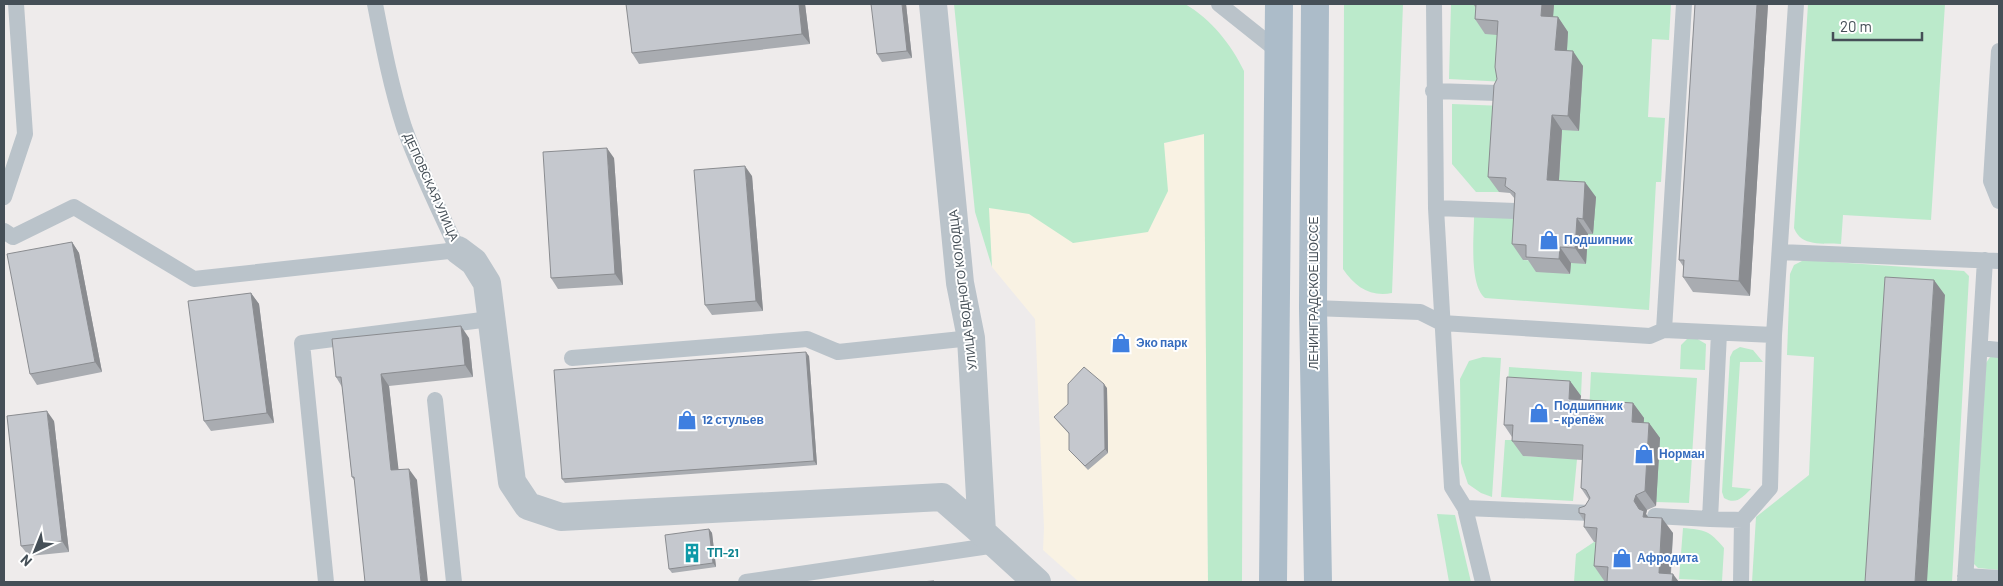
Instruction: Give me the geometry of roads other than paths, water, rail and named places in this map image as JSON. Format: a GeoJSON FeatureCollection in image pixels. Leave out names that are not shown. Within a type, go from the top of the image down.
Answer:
{"type":"FeatureCollection","features":[{"type":"Feature","properties":{"kind":"main road"},"geometry":{"type":"LineString","coordinates":[[1273,582],[1279,4]]}},
{"type":"Feature","properties":{"kind":"main road","name":"ЛЕНИНГРАДСКОЕ ШОССЕ"},"geometry":{"type":"LineString","coordinates":[[1315,4],[1313,308],[1318,582]]}},
{"type":"Feature","properties":{"kind":"street","name":"УЛИЦА ВОДНОГО КОЛОДЦА"},"geometry":{"type":"LineString","coordinates":[[933,4],[960,283],[971,338],[989,538]]}},
{"type":"Feature","properties":{"kind":"street","name":"ДЕПОВСКАЯ УЛИЦА"},"geometry":{"type":"LineString","coordinates":[[458,250],[474,262],[487,283],[490,319],[512,482],[528,506],[561,517],[942,497],[989,538]]}},
{"type":"Feature","properties":{"kind":"street"},"geometry":{"type":"LineString","coordinates":[[989,538],[1037,582]]}},
{"type":"Feature","properties":{"kind":"lane"},"geometry":{"type":"LineString","coordinates":[[4,197],[25,134],[16,4]]}},
{"type":"Feature","properties":{"kind":"lane","name":"ДЕПОВСКАЯ УЛИЦА"},"geometry":{"type":"LineString","coordinates":[[374,4],[387,65],[404,126],[427,184],[458,250]]}},
{"type":"Feature","properties":{"kind":"lane"},"geometry":{"type":"LineString","coordinates":[[1219,4],[1278,51]]}},
{"type":"Feature","properties":{"kind":"lane"},"geometry":{"type":"LineString","coordinates":[[1434,4],[1433,90],[1436,208],[1452,487],[1464,508],[1483,582]]}},
{"type":"Feature","properties":{"kind":"lane"},"geometry":{"type":"LineString","coordinates":[[1664,330],[1684,4]]}},
{"type":"Feature","properties":{"kind":"lane"},"geometry":{"type":"LineString","coordinates":[[1741,582],[1742,520],[1770,488],[1774,335],[1796,4]]}},
{"type":"Feature","properties":{"kind":"lane"},"geometry":{"type":"LineString","coordinates":[[1999,51],[1991,181],[1999,201]]}},
{"type":"Feature","properties":{"kind":"lane"},"geometry":{"type":"LineString","coordinates":[[1433,90],[1498,93]]}},
{"type":"Feature","properties":{"kind":"lane"},"geometry":{"type":"LineString","coordinates":[[4,231],[13,237],[74,207],[194,279],[458,250]]}},
{"type":"Feature","properties":{"kind":"lane"},"geometry":{"type":"LineString","coordinates":[[1436,208],[1515,211]]}},
{"type":"Feature","properties":{"kind":"lane"},"geometry":{"type":"LineString","coordinates":[[1780,252],[1992,260],[1980,348],[1965,579],[1999,578]]}},
{"type":"Feature","properties":{"kind":"lane"},"geometry":{"type":"LineString","coordinates":[[1313,308],[1420,312],[1442,323],[1650,336],[1664,330],[1774,335]]}},
{"type":"Feature","properties":{"kind":"lane"},"geometry":{"type":"LineString","coordinates":[[326,582],[302,343],[490,319]]}},
{"type":"Feature","properties":{"kind":"lane"},"geometry":{"type":"LineString","coordinates":[[1710,519],[1719,333]]}},
{"type":"Feature","properties":{"kind":"lane"},"geometry":{"type":"LineString","coordinates":[[572,358],[806,339],[838,352],[971,338]]}},
{"type":"Feature","properties":{"kind":"lane"},"geometry":{"type":"LineString","coordinates":[[1980,348],[1999,350]]}},
{"type":"Feature","properties":{"kind":"lane"},"geometry":{"type":"LineString","coordinates":[[435,400],[454,582]]}},
{"type":"Feature","properties":{"kind":"lane"},"geometry":{"type":"LineString","coordinates":[[1464,508],[1591,513]]}},
{"type":"Feature","properties":{"kind":"lane"},"geometry":{"type":"LineString","coordinates":[[1655,516],[1742,520]]}},
{"type":"Feature","properties":{"kind":"lane"},"geometry":{"type":"LineString","coordinates":[[746,582],[989,538]]}},
{"type":"Feature","properties":{"kind":"place","name":"Подшипник"},"geometry":{"type":"Point","coordinates":[1549,240]}},
{"type":"Feature","properties":{"kind":"place","name":"Эко парк"},"geometry":{"type":"Point","coordinates":[1121,343]}},
{"type":"Feature","properties":{"kind":"place","name":"Подшипник - крепёж"},"geometry":{"type":"Point","coordinates":[1539,413]}},
{"type":"Feature","properties":{"kind":"place","name":"12 стульев"},"geometry":{"type":"Point","coordinates":[687,420]}},
{"type":"Feature","properties":{"kind":"place","name":"Норман"},"geometry":{"type":"Point","coordinates":[1644,454]}},
{"type":"Feature","properties":{"kind":"place","name":"ТП-21"},"geometry":{"type":"Point","coordinates":[692,553]}},
{"type":"Feature","properties":{"kind":"place","name":"Афродита"},"geometry":{"type":"Point","coordinates":[1622,558]}}]}
